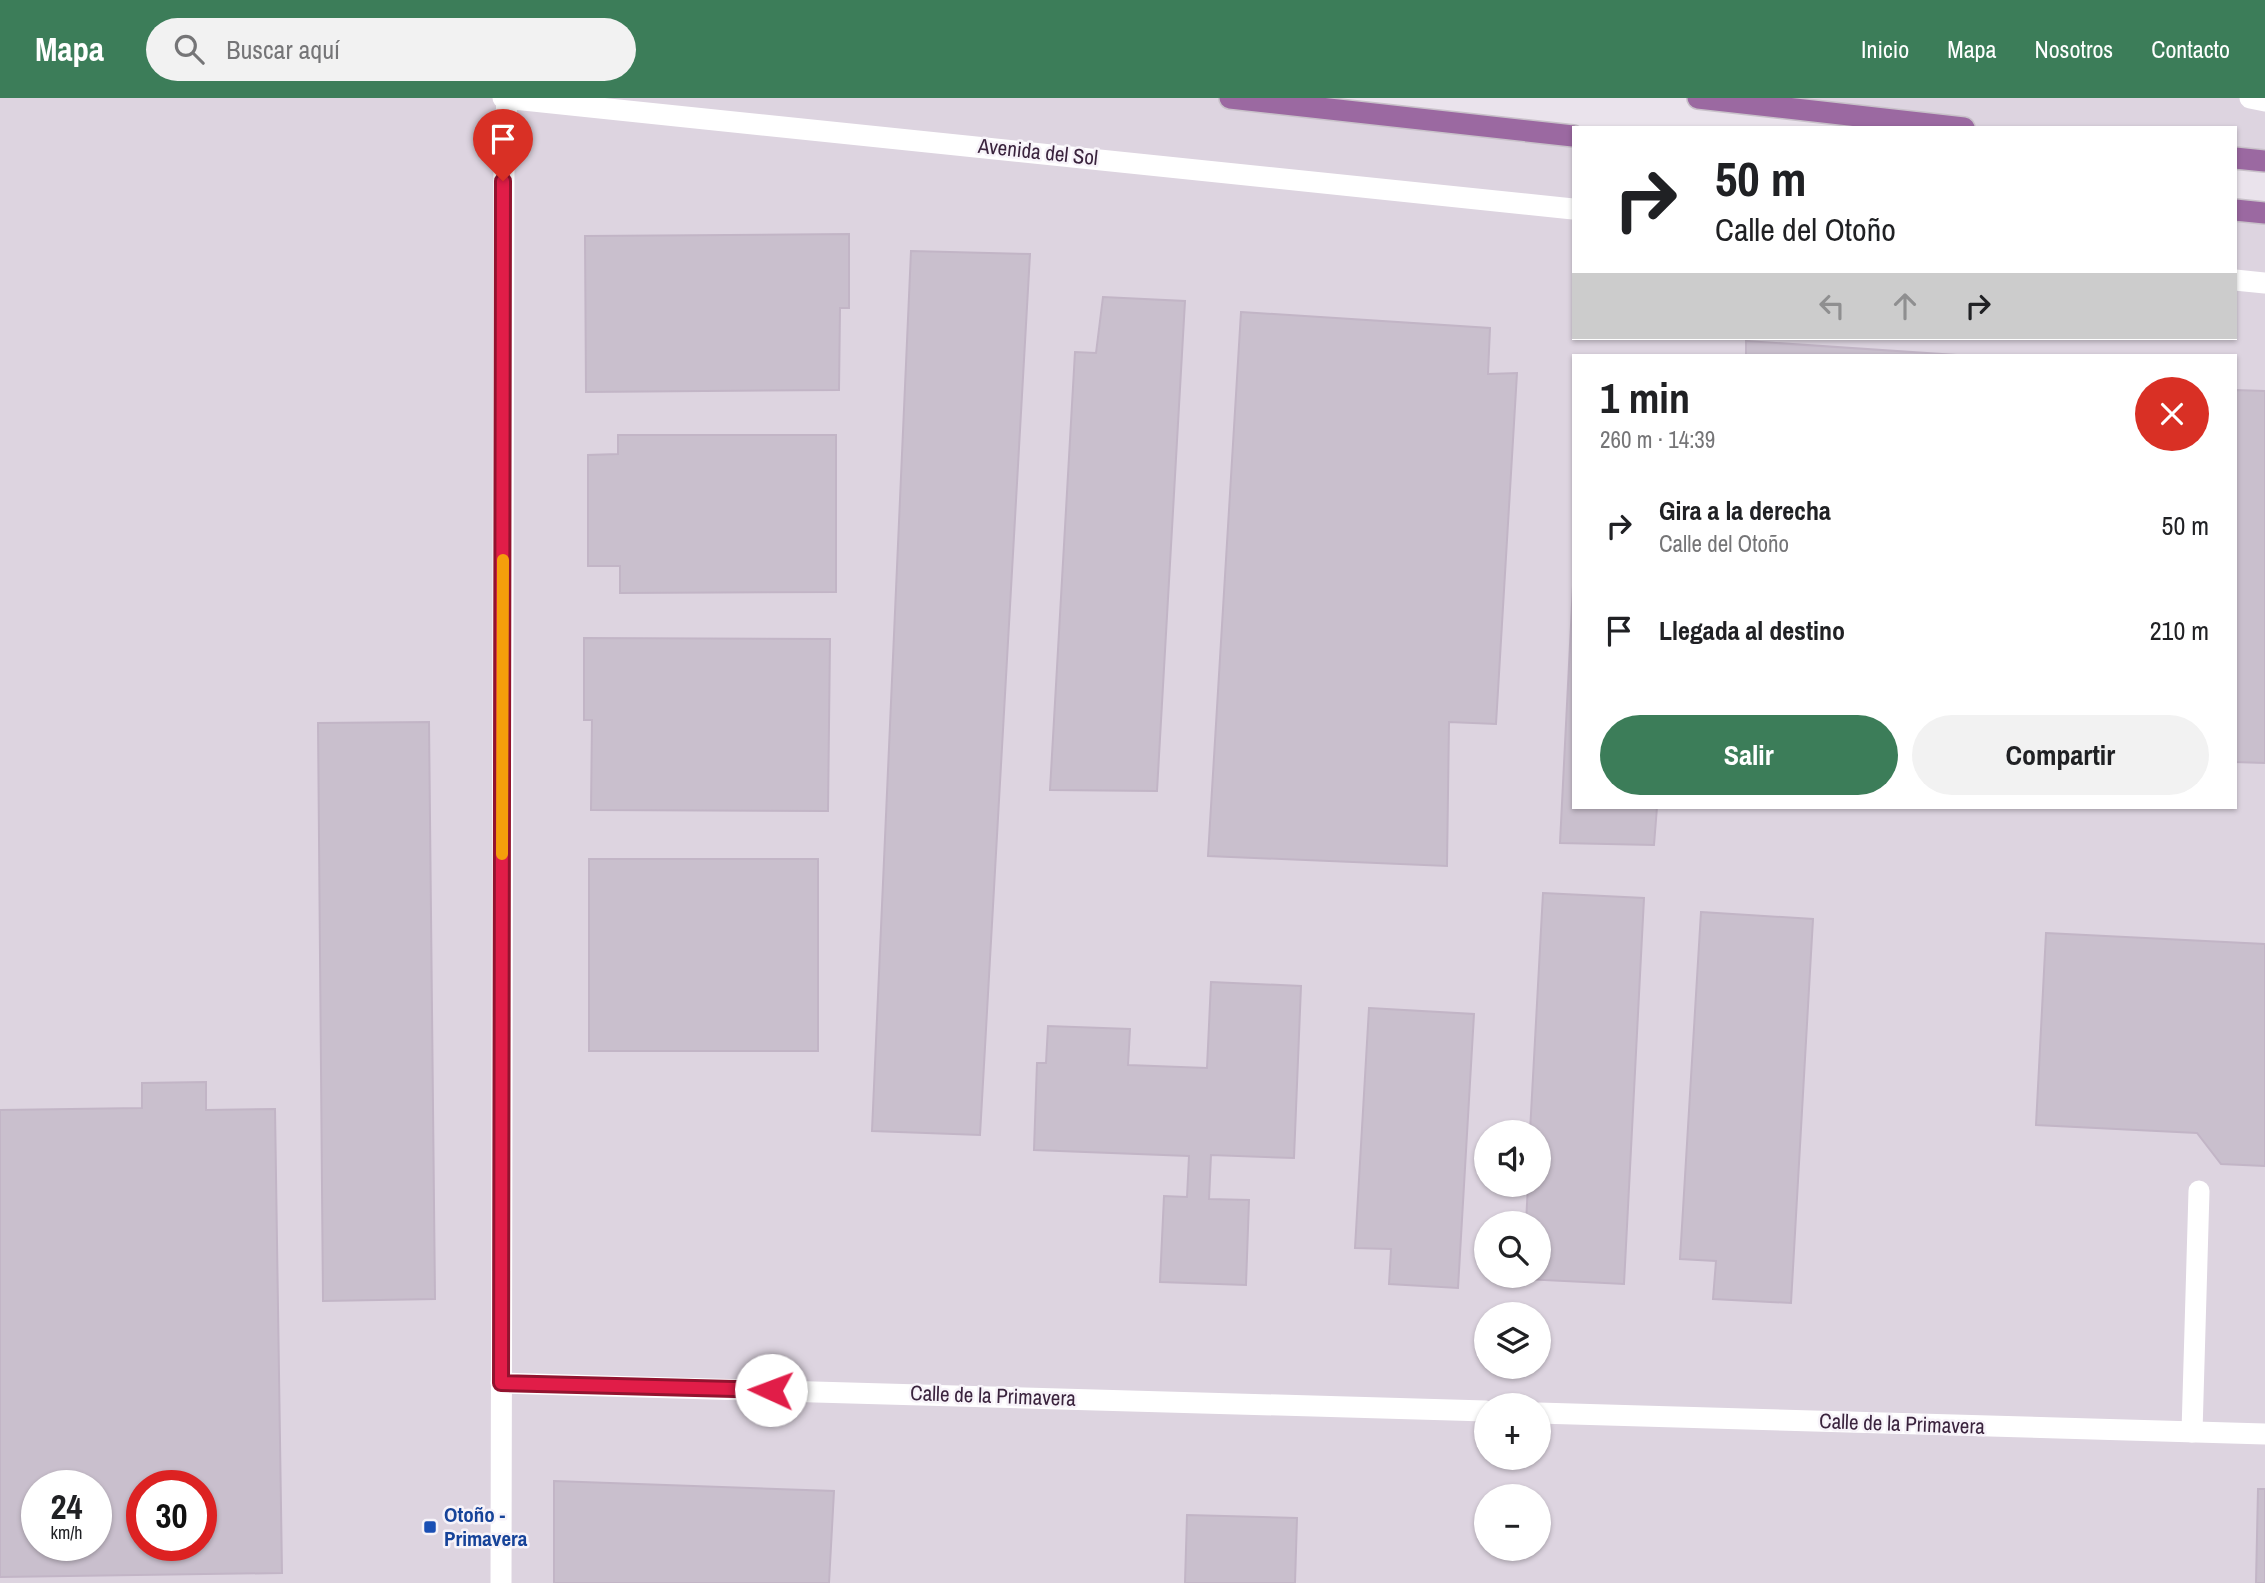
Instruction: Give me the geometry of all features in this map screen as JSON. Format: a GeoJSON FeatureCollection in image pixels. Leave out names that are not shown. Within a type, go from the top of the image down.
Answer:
{"type":"FeatureCollection","features":[{"type":"Feature","properties":{"kind":"main road"},"geometry":{"type":"LineString","coordinates":[[1230,98],[1572,136]]}},
{"type":"Feature","properties":{"kind":"main road"},"geometry":{"type":"LineString","coordinates":[[1698,98],[1946,126]]}},
{"type":"Feature","properties":{"kind":"main road"},"geometry":{"type":"LineString","coordinates":[[2237,158],[2265,161]]}},
{"type":"Feature","properties":{"kind":"main road"},"geometry":{"type":"LineString","coordinates":[[2237,210],[2265,213]]}},
{"type":"Feature","properties":{"kind":"street"},"geometry":{"type":"LineString","coordinates":[[501,1583],[505,98]]}},
{"type":"Feature","properties":{"kind":"street","name":"Avenida del Sol"},"geometry":{"type":"LineString","coordinates":[[505,98],[1572,209]]}},
{"type":"Feature","properties":{"kind":"street"},"geometry":{"type":"LineString","coordinates":[[2249,98],[2265,101]]}},
{"type":"Feature","properties":{"kind":"street"},"geometry":{"type":"LineString","coordinates":[[2237,280],[2265,283]]}},
{"type":"Feature","properties":{"kind":"street"},"geometry":{"type":"LineString","coordinates":[[2192,1432],[2199,1191]]}},
{"type":"Feature","properties":{"kind":"street","name":"Calle de la Primavera"},"geometry":{"type":"LineString","coordinates":[[501,1383],[1474,1411]]}},
{"type":"Feature","properties":{"kind":"street","name":"Calle de la Primavera"},"geometry":{"type":"LineString","coordinates":[[1551,1413],[2265,1434]]}},
{"type":"Feature","properties":{"kind":"shaded area"},"geometry":{"type":"Polygon","coordinates":[[[0,98],[1230,98],[1572,136],[1572,340],[2237,340],[2237,210],[2265,213],[2265,1583],[0,1583],[0,98]]]}},
{"type":"Feature","properties":{"kind":"shaded area"},"geometry":{"type":"Polygon","coordinates":[[[1698,98],[2265,98],[2265,161],[2237,158],[2237,126],[1946,126],[1698,98]]]}},
{"type":"Feature","properties":{"kind":"building"},"geometry":{"type":"Polygon","coordinates":[[[849,234],[849,308],[840,308],[839,390],[586,392],[585,236],[849,234]]]}},
{"type":"Feature","properties":{"kind":"building"},"geometry":{"type":"Polygon","coordinates":[[[911,251],[1030,254],[980,1135],[872,1131],[911,251]]]}},
{"type":"Feature","properties":{"kind":"building"},"geometry":{"type":"Polygon","coordinates":[[[1103,297],[1185,301],[1157,791],[1050,790],[1075,352],[1096,353],[1103,297]]]}},
{"type":"Feature","properties":{"kind":"building"},"geometry":{"type":"Polygon","coordinates":[[[1241,312],[1490,328],[1488,374],[1517,373],[1496,724],[1449,722],[1447,866],[1208,856],[1241,312]]]}},
{"type":"Feature","properties":{"kind":"building"},"geometry":{"type":"Polygon","coordinates":[[[1746,341],[1942,354],[1746,354],[1746,341]]]}},
{"type":"Feature","properties":{"kind":"building"},"geometry":{"type":"Polygon","coordinates":[[[2237,390],[2265,391],[2265,763],[2237,762],[2237,390]]]}},
{"type":"Feature","properties":{"kind":"building"},"geometry":{"type":"Polygon","coordinates":[[[618,435],[836,435],[836,592],[620,593],[620,566],[588,566],[588,455],[618,454],[618,435]]]}},
{"type":"Feature","properties":{"kind":"building"},"geometry":{"type":"Polygon","coordinates":[[[1572,605],[1572,809],[1657,809],[1654,845],[1560,843],[1572,605]]]}},
{"type":"Feature","properties":{"kind":"building"},"geometry":{"type":"Polygon","coordinates":[[[584,638],[830,639],[828,811],[591,810],[592,720],[584,720],[584,638]]]}},
{"type":"Feature","properties":{"kind":"building"},"geometry":{"type":"Polygon","coordinates":[[[429,722],[435,1299],[323,1301],[318,723],[429,722]]]}},
{"type":"Feature","properties":{"kind":"building"},"geometry":{"type":"Polygon","coordinates":[[[589,859],[818,859],[818,1051],[589,1051],[589,859]]]}},
{"type":"Feature","properties":{"kind":"building"},"geometry":{"type":"Polygon","coordinates":[[[1543,893],[1644,898],[1624,1284],[1551,1280],[1551,1211],[1527,1211],[1527,1197],[1551,1197],[1551,1120],[1531,1120],[1543,893]]]}},
{"type":"Feature","properties":{"kind":"building"},"geometry":{"type":"Polygon","coordinates":[[[1701,912],[1813,919],[1791,1303],[1713,1299],[1716,1261],[1680,1259],[1701,912]]]}},
{"type":"Feature","properties":{"kind":"building"},"geometry":{"type":"Polygon","coordinates":[[[2046,933],[2265,944],[2265,1166],[2221,1164],[2197,1133],[2036,1125],[2046,933]]]}},
{"type":"Feature","properties":{"kind":"building"},"geometry":{"type":"Polygon","coordinates":[[[1211,982],[1301,986],[1294,1158],[1211,1155],[1209,1199],[1249,1200],[1246,1285],[1160,1282],[1164,1196],[1187,1197],[1189,1156],[1034,1150],[1037,1063],[1046,1063],[1048,1026],[1130,1029],[1128,1065],[1207,1068],[1211,982]]]}},
{"type":"Feature","properties":{"kind":"building"},"geometry":{"type":"Polygon","coordinates":[[[1369,1008],[1474,1014],[1458,1288],[1389,1284],[1391,1249],[1355,1248],[1369,1008]]]}},
{"type":"Feature","properties":{"kind":"building"},"geometry":{"type":"Polygon","coordinates":[[[206,1082],[206,1110],[275,1109],[282,1573],[0,1577],[0,1110],[142,1108],[142,1083],[206,1082]]]}},
{"type":"Feature","properties":{"kind":"building"},"geometry":{"type":"Polygon","coordinates":[[[554,1481],[834,1491],[829,1583],[554,1583],[554,1481]]]}},
{"type":"Feature","properties":{"kind":"building"},"geometry":{"type":"Polygon","coordinates":[[[2258,1489],[2265,1489],[2265,1583],[2256,1583],[2258,1489]]]}},
{"type":"Feature","properties":{"kind":"building"},"geometry":{"type":"Polygon","coordinates":[[[1187,1515],[1297,1518],[1295,1583],[1185,1583],[1187,1515]]]}},
{"type":"Feature","properties":{"kind":"slow traffic"},"geometry":{"type":"LineString","coordinates":[[502,854],[503,560]]}},
{"type":"Feature","properties":{"kind":"place","name":"Otoño - Primavera"},"geometry":{"type":"Point","coordinates":[430,1527]}},
{"type":"Feature","properties":{"kind":"route"},"geometry":{"type":"LineString","coordinates":[[503,181],[501,1383],[771,1390]]}}]}
